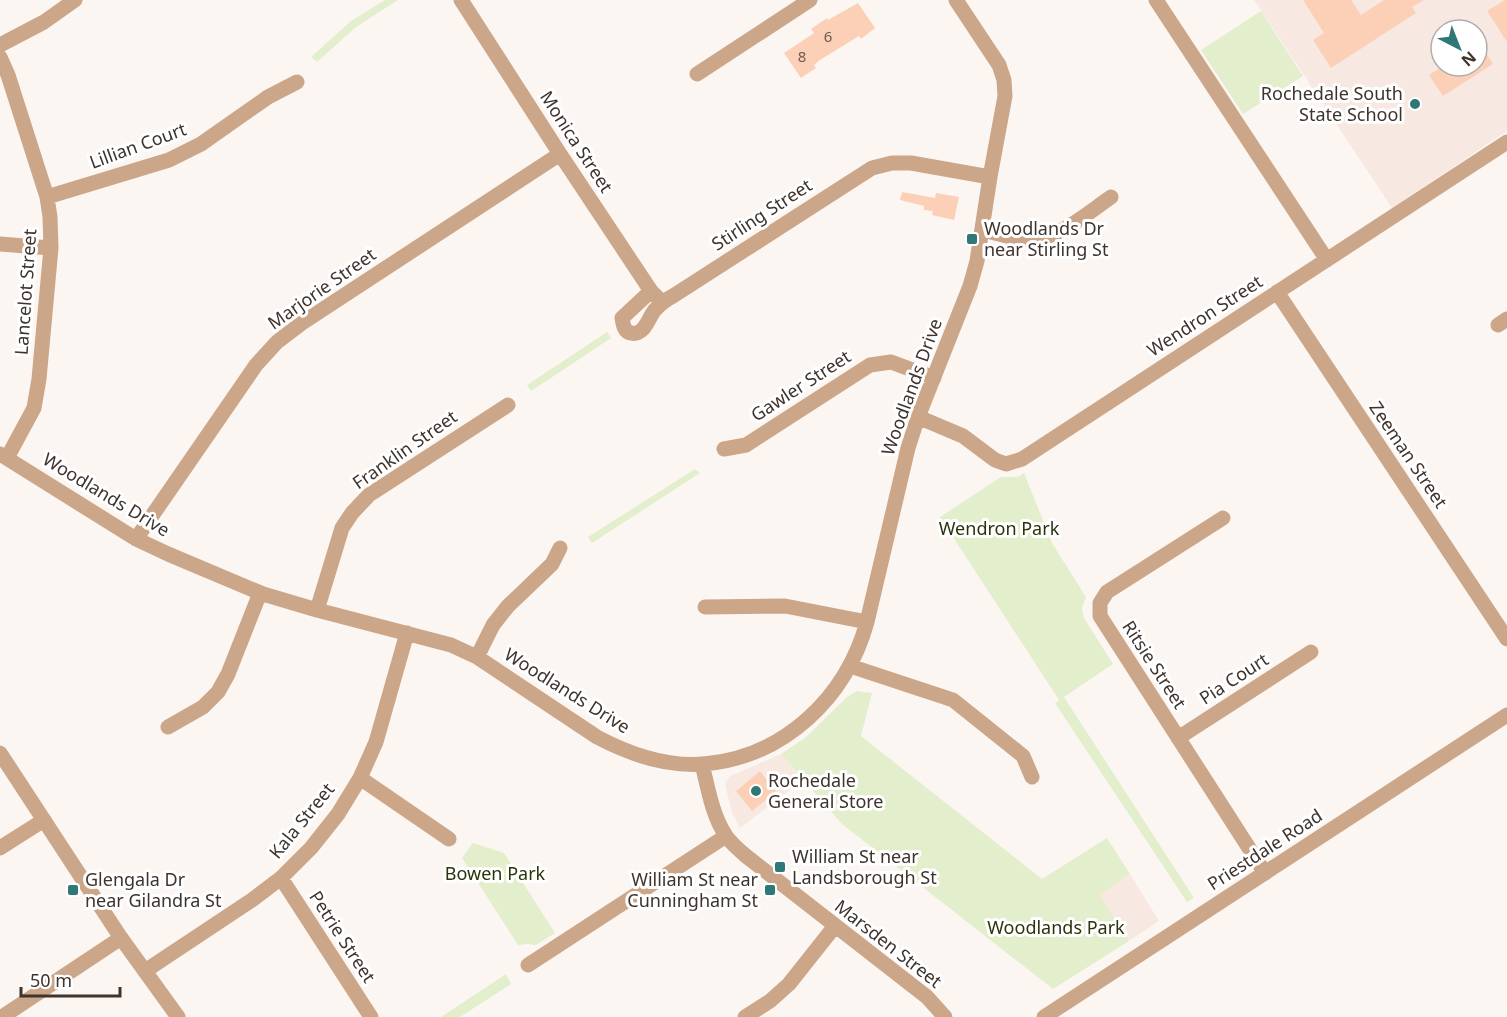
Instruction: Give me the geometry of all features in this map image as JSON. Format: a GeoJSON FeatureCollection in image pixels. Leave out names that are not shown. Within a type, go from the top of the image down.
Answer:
{"type":"FeatureCollection","features":[{"type":"Feature","properties":{"kind":"street"},"geometry":{"type":"LineString","coordinates":[[0,45],[44,22],[75,0]]}},
{"type":"Feature","properties":{"kind":"street","name":"Monica Street"},"geometry":{"type":"LineString","coordinates":[[461,0],[651,291],[658,298],[665,300]]}},
{"type":"Feature","properties":{"kind":"street"},"geometry":{"type":"LineString","coordinates":[[697,74],[810,0]]}},
{"type":"Feature","properties":{"kind":"street","name":"Woodlands Drive"},"geometry":{"type":"LineString","coordinates":[[3,456],[136,538],[260,593],[452,645],[477,657],[615,747],[670,762],[702,764],[739,758],[767,747],[816,713],[837,686],[858,649],[867,622],[908,448],[970,286],[977,261],[1005,96],[1004,80],[999,65],[956,0]]}},
{"type":"Feature","properties":{"kind":"street"},"geometry":{"type":"LineString","coordinates":[[1156,0],[1327,260]]}},
{"type":"Feature","properties":{"kind":"street","name":"Lancelot Street"},"geometry":{"type":"LineString","coordinates":[[0,57],[8,75],[47,197],[51,248],[39,379],[34,408],[3,456]]}},
{"type":"Feature","properties":{"kind":"street","name":"Lillian Court"},"geometry":{"type":"LineString","coordinates":[[47,197],[169,160],[201,144],[268,97],[297,82]]}},
{"type":"Feature","properties":{"kind":"street","name":"Wendron Street"},"geometry":{"type":"LineString","coordinates":[[918,417],[963,436],[995,460],[1006,464],[1022,459],[1507,142]]}},
{"type":"Feature","properties":{"kind":"street","name":"Marjorie Street"},"geometry":{"type":"LineString","coordinates":[[136,538],[256,365],[277,342],[302,323],[560,154]]}},
{"type":"Feature","properties":{"kind":"street","name":"Stirling Street"},"geometry":{"type":"LineString","coordinates":[[651,291],[622,318],[627,332],[632,334],[639,332],[646,325],[652,313],[665,300],[872,168],[892,163],[911,163],[990,177]]}},
{"type":"Feature","properties":{"kind":"street"},"geometry":{"type":"LineString","coordinates":[[982,230],[1029,240],[1047,236],[1064,229],[1111,197]]}},
{"type":"Feature","properties":{"kind":"street"},"geometry":{"type":"LineString","coordinates":[[0,244],[51,248]]}},
{"type":"Feature","properties":{"kind":"street","name":"Zeeman Street"},"geometry":{"type":"LineString","coordinates":[[1277,292],[1507,639]]}},
{"type":"Feature","properties":{"kind":"street","name":"Gawler Street"},"geometry":{"type":"LineString","coordinates":[[724,449],[746,445],[870,365],[891,362],[934,378]]}},
{"type":"Feature","properties":{"kind":"street","name":"Franklin Street"},"geometry":{"type":"LineString","coordinates":[[317,610],[342,528],[352,513],[369,495],[508,405]]}},
{"type":"Feature","properties":{"kind":"street","name":"Ritsie Street"},"geometry":{"type":"LineString","coordinates":[[1223,518],[1107,592],[1100,603],[1100,616],[1265,873]]}},
{"type":"Feature","properties":{"kind":"street"},"geometry":{"type":"LineString","coordinates":[[477,657],[493,625],[508,606],[552,564],[560,548]]}},
{"type":"Feature","properties":{"kind":"street"},"geometry":{"type":"LineString","coordinates":[[168,728],[202,707],[218,692],[228,674],[260,593]]}},
{"type":"Feature","properties":{"kind":"street"},"geometry":{"type":"LineString","coordinates":[[705,607],[785,606],[867,622]]}},
{"type":"Feature","properties":{"kind":"street","name":"Kala Street"},"geometry":{"type":"LineString","coordinates":[[145,971],[281,878],[311,848],[338,814],[360,778],[376,742],[407,633]]}},
{"type":"Feature","properties":{"kind":"street","name":"Pia Court"},"geometry":{"type":"LineString","coordinates":[[1178,738],[1311,652]]}},
{"type":"Feature","properties":{"kind":"street"},"geometry":{"type":"LineString","coordinates":[[850,666],[953,700],[1023,756],[1032,777]]}},
{"type":"Feature","properties":{"kind":"street","name":"Priestdale Road"},"geometry":{"type":"LineString","coordinates":[[1044,1017],[1507,715]]}},
{"type":"Feature","properties":{"kind":"street"},"geometry":{"type":"LineString","coordinates":[[0,753],[121,938],[178,1017]]}},
{"type":"Feature","properties":{"kind":"street","name":"Marsden Street"},"geometry":{"type":"LineString","coordinates":[[702,764],[709,795],[726,836],[746,856],[927,997],[945,1017]]}},
{"type":"Feature","properties":{"kind":"street"},"geometry":{"type":"LineString","coordinates":[[360,778],[449,839]]}},
{"type":"Feature","properties":{"kind":"street"},"geometry":{"type":"LineString","coordinates":[[0,848],[44,820]]}},
{"type":"Feature","properties":{"kind":"street"},"geometry":{"type":"LineString","coordinates":[[528,965],[726,836]]}},
{"type":"Feature","properties":{"kind":"street","name":"Petrie Street"},"geometry":{"type":"LineString","coordinates":[[281,878],[371,1017]]}},
{"type":"Feature","properties":{"kind":"street"},"geometry":{"type":"LineString","coordinates":[[745,1017],[789,984],[835,926]]}},
{"type":"Feature","properties":{"kind":"street"},"geometry":{"type":"LineString","coordinates":[[2,1017],[121,938]]}},
{"type":"Feature","properties":{"kind":"shaded area","name":"Rochedale South State School"},"geometry":{"type":"Polygon","coordinates":[[[1254,0],[1507,0],[1507,131],[1392,208],[1254,0]]]}},
{"type":"Feature","properties":{"kind":"shaded area"},"geometry":{"type":"Polygon","coordinates":[[[781,754],[803,780],[740,828],[732,813],[725,784],[730,776],[781,754]]]}},
{"type":"Feature","properties":{"kind":"shaded area"},"geometry":{"type":"Polygon","coordinates":[[[1130,874],[1159,921],[1129,941],[1098,895],[1130,874]]]}},
{"type":"Feature","properties":{"kind":"green space"},"geometry":{"type":"Polygon","coordinates":[[[385,0],[398,0],[356,27],[317,62],[311,57],[351,21],[385,0]]]}},
{"type":"Feature","properties":{"kind":"green space"},"geometry":{"type":"Polygon","coordinates":[[[1261,11],[1303,76],[1243,114],[1201,50],[1261,11]]]}},
{"type":"Feature","properties":{"kind":"green space"},"geometry":{"type":"Polygon","coordinates":[[[607,332],[611,338],[531,391],[527,385],[607,332]]]}},
{"type":"Feature","properties":{"kind":"green space"},"geometry":{"type":"Polygon","coordinates":[[[695,469],[700,473],[592,543],[588,537],[695,469]]]}},
{"type":"Feature","properties":{"kind":"green space","name":"Wendron Park"},"geometry":{"type":"Polygon","coordinates":[[[1024,473],[1052,543],[1086,597],[1082,608],[1084,618],[1113,664],[1064,697],[1194,898],[1187,902],[1055,703],[1059,700],[940,517],[1001,477],[1018,477],[1024,473]]]}},
{"type":"Feature","properties":{"kind":"green space","name":"Woodlands Park"},"geometry":{"type":"Polygon","coordinates":[[[857,691],[872,693],[861,736],[1042,879],[1107,838],[1130,874],[1099,895],[1129,941],[1053,989],[842,824],[781,754],[805,738],[847,697],[857,691]]]}},
{"type":"Feature","properties":{"kind":"green space","name":"Bowen Park"},"geometry":{"type":"Polygon","coordinates":[[[473,843],[504,853],[555,933],[536,945],[518,945],[462,858],[473,843]]]}},
{"type":"Feature","properties":{"kind":"green space"},"geometry":{"type":"Polygon","coordinates":[[[506,974],[511,984],[460,1017],[441,1017],[506,974]]]}},
{"type":"Feature","properties":{"kind":"building"},"geometry":{"type":"Polygon","coordinates":[[[1303,0],[1351,0],[1361,15],[1384,0],[1424,0],[1412,7],[1416,13],[1331,68],[1313,40],[1324,33],[1303,0]]]}},
{"type":"Feature","properties":{"kind":"building"},"geometry":{"type":"Polygon","coordinates":[[[1507,0],[1507,42],[1487,11],[1507,0]]]}},
{"type":"Feature","properties":{"kind":"building"},"geometry":{"type":"Polygon","coordinates":[[[858,3],[875,28],[861,39],[859,36],[820,60],[814,65],[816,68],[801,78],[784,53],[814,33],[811,29],[827,18],[828,20],[858,3]]]}},
{"type":"Feature","properties":{"kind":"building"},"geometry":{"type":"Polygon","coordinates":[[[1431,78],[1471,78],[1443,96],[1431,78]]]}},
{"type":"Feature","properties":{"kind":"building"},"geometry":{"type":"Polygon","coordinates":[[[902,192],[935,198],[936,193],[959,197],[954,220],[932,215],[933,211],[924,210],[924,206],[900,200],[902,192]]]}},
{"type":"Feature","properties":{"kind":"building","name":"Rochedale General Store"},"geometry":{"type":"Polygon","coordinates":[[[760,771],[776,792],[752,811],[736,791],[760,771]]]}},
{"type":"Feature","properties":{"kind":"place","name":"Rochedale South State School"},"geometry":{"type":"Point","coordinates":[1415,104]}},
{"type":"Feature","properties":{"kind":"place","name":"Woodlands Dr near Stirling St"},"geometry":{"type":"Point","coordinates":[972,239]}},
{"type":"Feature","properties":{"kind":"place","name":"Rochedale General Store"},"geometry":{"type":"Point","coordinates":[756,791]}},
{"type":"Feature","properties":{"kind":"place","name":"William St near Landsborough St"},"geometry":{"type":"Point","coordinates":[780,867]}},
{"type":"Feature","properties":{"kind":"place","name":"Glengala Dr near Gilandra St"},"geometry":{"type":"Point","coordinates":[73,890]}},
{"type":"Feature","properties":{"kind":"place","name":"William St near Cunningham St"},"geometry":{"type":"Point","coordinates":[770,890]}}]}
